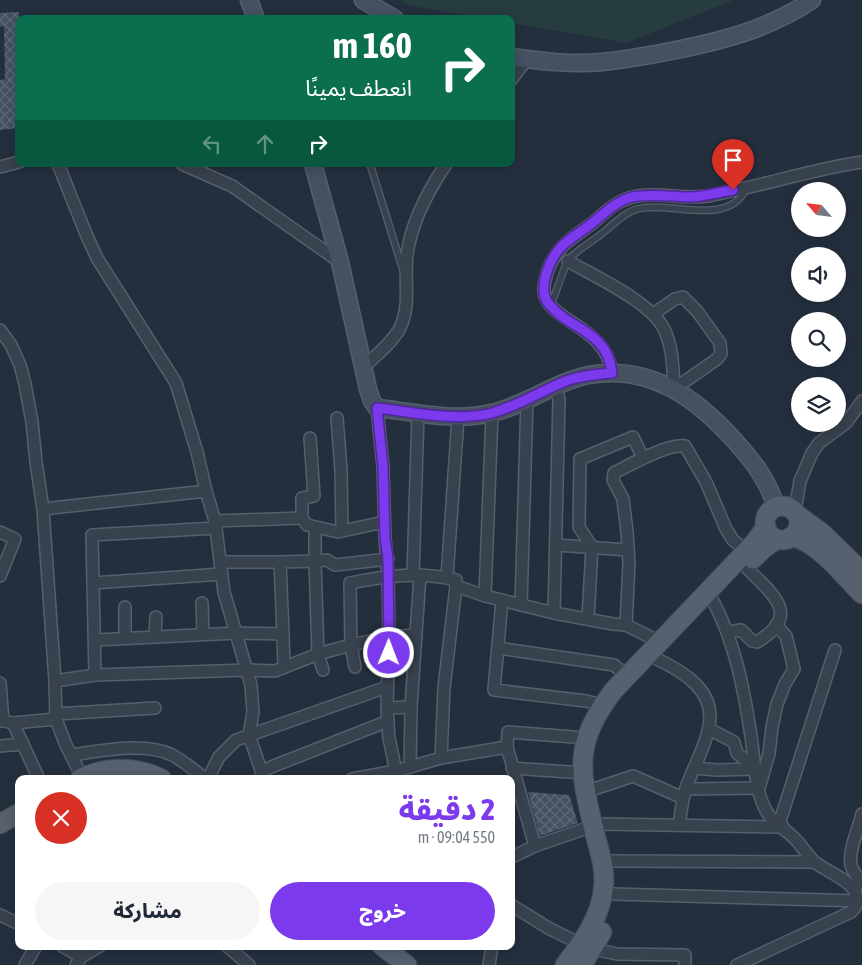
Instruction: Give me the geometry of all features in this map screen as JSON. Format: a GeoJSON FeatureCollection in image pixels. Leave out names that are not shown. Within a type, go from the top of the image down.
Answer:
{"type":"FeatureCollection","features":[{"type":"Feature","properties":{"kind":"main road"},"geometry":{"type":"LineString","coordinates":[[862,572],[822,533],[785,506],[776,507],[767,515],[778,534],[806,541],[862,594]]}},
{"type":"Feature","properties":{"kind":"main road"},"geometry":{"type":"LineString","coordinates":[[565,965],[587,946],[609,917],[613,894],[612,861],[585,793],[583,773],[583,756],[587,738],[602,705],[626,676],[659,651],[712,601],[746,559],[755,542],[778,534],[796,532],[799,524],[796,513]]}},
{"type":"Feature","properties":{"kind":"main road"},"geometry":{"type":"LineString","coordinates":[[582,965],[603,893],[604,868],[592,772],[593,756],[599,733],[620,699],[659,651],[746,559]]}},
{"type":"Feature","properties":{"kind":"main road"},"geometry":{"type":"LineString","coordinates":[[90,775],[120,769],[140,771],[151,775]]}},
{"type":"Feature","properties":{"kind":"main road"},"geometry":{"type":"LineString","coordinates":[[0,824],[15,815]]}},
{"type":"Feature","properties":{"kind":"main road"},"geometry":{"type":"LineString","coordinates":[[0,836],[15,828]]}},
{"type":"Feature","properties":{"kind":"main road"},"geometry":{"type":"LineString","coordinates":[[378,950],[395,956]]}},
{"type":"Feature","properties":{"kind":"street"},"geometry":{"type":"LineString","coordinates":[[249,0],[255,15]]}},
{"type":"Feature","properties":{"kind":"street"},"geometry":{"type":"LineString","coordinates":[[363,0],[388,15]]}},
{"type":"Feature","properties":{"kind":"street"},"geometry":{"type":"LineString","coordinates":[[519,58],[572,63],[602,62],[699,46],[738,36],[772,23],[784,18],[812,0]]}},
{"type":"Feature","properties":{"kind":"street"},"geometry":{"type":"LineString","coordinates":[[612,373],[610,362],[598,340],[551,305],[545,297],[544,289],[547,273],[556,252],[568,240],[622,200],[642,195],[706,196],[806,172],[862,162]]}},
{"type":"Feature","properties":{"kind":"street"},"geometry":{"type":"LineString","coordinates":[[0,167],[15,163]]}},
{"type":"Feature","properties":{"kind":"street"},"geometry":{"type":"LineString","coordinates":[[59,167],[97,258],[176,384],[215,524],[224,592],[248,670],[253,701],[249,735],[262,775],[388,720]]}},
{"type":"Feature","properties":{"kind":"street"},"geometry":{"type":"LineString","coordinates":[[189,167],[232,186],[340,262]]}},
{"type":"Feature","properties":{"kind":"street"},"geometry":{"type":"LineString","coordinates":[[315,167],[340,262],[363,368],[372,401],[377,408],[383,467],[384,522],[388,559],[389,637],[387,708],[389,738],[396,775],[410,767],[441,758],[507,747]]}},
{"type":"Feature","properties":{"kind":"street"},"geometry":{"type":"LineString","coordinates":[[363,368],[399,330],[407,306],[406,279],[409,242],[415,222],[428,194],[444,167]]}},
{"type":"Feature","properties":{"kind":"street"},"geometry":{"type":"LineString","coordinates":[[568,260],[627,295],[653,314],[668,338],[674,389]]}},
{"type":"Feature","properties":{"kind":"street"},"geometry":{"type":"LineString","coordinates":[[653,314],[675,299],[683,297],[697,311],[722,347],[721,354],[717,359],[674,389]]}},
{"type":"Feature","properties":{"kind":"street"},"geometry":{"type":"LineString","coordinates":[[0,330],[14,352],[25,384],[32,422],[43,509],[56,716],[80,775]]}},
{"type":"Feature","properties":{"kind":"street"},"geometry":{"type":"LineString","coordinates":[[377,408],[458,417],[492,413],[576,378],[612,373],[634,374],[674,389],[693,401],[718,423],[746,453],[766,480],[776,507]]}},
{"type":"Feature","properties":{"kind":"street"},"geometry":{"type":"LineString","coordinates":[[554,614],[559,399],[555,386]]}},
{"type":"Feature","properties":{"kind":"street"},"geometry":{"type":"LineString","coordinates":[[521,605],[527,400]]}},
{"type":"Feature","properties":{"kind":"street"},"geometry":{"type":"LineString","coordinates":[[796,513],[800,481],[812,453],[820,443],[846,423],[862,401]]}},
{"type":"Feature","properties":{"kind":"street"},"geometry":{"type":"LineString","coordinates":[[410,767],[415,635],[418,413]]}},
{"type":"Feature","properties":{"kind":"street"},"geometry":{"type":"LineString","coordinates":[[485,596],[492,413]]}},
{"type":"Feature","properties":{"kind":"street"},"geometry":{"type":"LineString","coordinates":[[447,578],[458,417]]}},
{"type":"Feature","properties":{"kind":"street"},"geometry":{"type":"LineString","coordinates":[[336,418],[341,470],[342,531]]}},
{"type":"Feature","properties":{"kind":"street"},"geometry":{"type":"LineString","coordinates":[[588,619],[592,547],[579,527],[580,459],[633,437],[644,458]]}},
{"type":"Feature","properties":{"kind":"street"},"geometry":{"type":"LineString","coordinates":[[310,438],[314,496],[302,498],[302,518],[307,525],[338,532],[384,522]]}},
{"type":"Feature","properties":{"kind":"street"},"geometry":{"type":"LineString","coordinates":[[626,625],[628,550],[623,499],[613,480],[613,476],[614,473],[644,458],[677,446],[685,446],[706,482],[726,529],[778,601],[781,613],[776,625],[757,642],[752,641],[741,630],[728,632]]}},
{"type":"Feature","properties":{"kind":"street"},"geometry":{"type":"LineString","coordinates":[[43,509],[206,491]]}},
{"type":"Feature","properties":{"kind":"street"},"geometry":{"type":"LineString","coordinates":[[95,675],[96,640],[92,535],[302,518]]}},
{"type":"Feature","properties":{"kind":"street"},"geometry":{"type":"LineString","coordinates":[[315,527],[318,654],[323,670]]}},
{"type":"Feature","properties":{"kind":"street"},"geometry":{"type":"LineString","coordinates":[[0,532],[15,540],[0,576]]}},
{"type":"Feature","properties":{"kind":"street"},"geometry":{"type":"LineString","coordinates":[[556,545],[628,550]]}},
{"type":"Feature","properties":{"kind":"street"},"geometry":{"type":"LineString","coordinates":[[220,562],[327,560],[336,565],[388,559]]}},
{"type":"Feature","properties":{"kind":"street"},"geometry":{"type":"LineString","coordinates":[[280,562],[284,666]]}},
{"type":"Feature","properties":{"kind":"street"},"geometry":{"type":"LineString","coordinates":[[93,583],[222,574]]}},
{"type":"Feature","properties":{"kind":"street"},"geometry":{"type":"LineString","coordinates":[[355,667],[351,645],[350,584],[388,576],[416,575],[456,580],[444,688],[441,758]]}},
{"type":"Feature","properties":{"kind":"street"},"geometry":{"type":"LineString","coordinates":[[456,586],[485,596],[554,614],[626,625],[686,674],[704,696],[709,709],[709,729],[685,794],[679,825]]}},
{"type":"Feature","properties":{"kind":"street"},"geometry":{"type":"LineString","coordinates":[[502,600],[494,690],[586,701],[602,705]]}},
{"type":"Feature","properties":{"kind":"street"},"geometry":{"type":"LineString","coordinates":[[712,601],[728,632],[744,700],[758,788],[768,813],[797,841],[814,862],[847,883],[858,897]]}},
{"type":"Feature","properties":{"kind":"street"},"geometry":{"type":"LineString","coordinates":[[202,603],[203,634]]}},
{"type":"Feature","properties":{"kind":"street"},"geometry":{"type":"LineString","coordinates":[[125,607],[125,638]]}},
{"type":"Feature","properties":{"kind":"street"},"geometry":{"type":"LineString","coordinates":[[156,617],[156,637]]}},
{"type":"Feature","properties":{"kind":"street"},"geometry":{"type":"LineString","coordinates":[[758,788],[769,754],[777,704],[794,669],[786,636],[776,625]]}},
{"type":"Feature","properties":{"kind":"street"},"geometry":{"type":"LineString","coordinates":[[96,640],[203,634],[283,634]]}},
{"type":"Feature","properties":{"kind":"street"},"geometry":{"type":"LineString","coordinates":[[55,681],[95,675],[248,670],[275,671],[318,654],[351,645],[389,637],[415,635]]}},
{"type":"Feature","properties":{"kind":"street"},"geometry":{"type":"LineString","coordinates":[[498,648],[614,665],[626,676]]}},
{"type":"Feature","properties":{"kind":"street"},"geometry":{"type":"LineString","coordinates":[[781,826],[835,650]]}},
{"type":"Feature","properties":{"kind":"street"},"geometry":{"type":"LineString","coordinates":[[0,683],[5,722],[23,744],[37,775]]}},
{"type":"Feature","properties":{"kind":"street"},"geometry":{"type":"LineString","coordinates":[[208,775],[223,751],[236,740],[388,687]]}},
{"type":"Feature","properties":{"kind":"street"},"geometry":{"type":"LineString","coordinates":[[387,708],[411,707]]}},
{"type":"Feature","properties":{"kind":"street"},"geometry":{"type":"LineString","coordinates":[[5,722],[155,708]]}},
{"type":"Feature","properties":{"kind":"street"},"geometry":{"type":"LineString","coordinates":[[709,729],[734,742],[737,753],[756,769]]}},
{"type":"Feature","properties":{"kind":"street"},"geometry":{"type":"LineString","coordinates":[[513,775],[507,747],[508,732],[587,738]]}},
{"type":"Feature","properties":{"kind":"street"},"geometry":{"type":"LineString","coordinates":[[0,746],[23,744]]}},
{"type":"Feature","properties":{"kind":"street"},"geometry":{"type":"LineString","coordinates":[[71,755],[108,750],[148,748],[172,754],[201,775]]}},
{"type":"Feature","properties":{"kind":"street"},"geometry":{"type":"LineString","coordinates":[[512,768],[583,773]]}},
{"type":"Feature","properties":{"kind":"street"},"geometry":{"type":"LineString","coordinates":[[694,768],[717,770],[756,769]]}},
{"type":"Feature","properties":{"kind":"street"},"geometry":{"type":"LineString","coordinates":[[594,789],[633,776],[685,794],[758,788]]}},
{"type":"Feature","properties":{"kind":"street"},"geometry":{"type":"LineString","coordinates":[[515,790],[535,846]]}},
{"type":"Feature","properties":{"kind":"street"},"geometry":{"type":"LineString","coordinates":[[737,965],[850,912],[856,906],[859,879],[851,865],[854,839],[862,814]]}},
{"type":"Feature","properties":{"kind":"street"},"geometry":{"type":"LineString","coordinates":[[515,856],[535,846],[598,825],[781,826]]}},
{"type":"Feature","properties":{"kind":"street"},"geometry":{"type":"LineString","coordinates":[[612,861],[814,862]]}},
{"type":"Feature","properties":{"kind":"street"},"geometry":{"type":"LineString","coordinates":[[613,894],[858,897]]}},
{"type":"Feature","properties":{"kind":"street"},"geometry":{"type":"LineString","coordinates":[[515,907],[550,929],[587,946],[617,954],[685,955],[685,965]]}},
{"type":"Feature","properties":{"kind":"street"},"geometry":{"type":"LineString","coordinates":[[0,915],[15,922]]}},
{"type":"Feature","properties":{"kind":"street"},"geometry":{"type":"LineString","coordinates":[[25,965],[34,950]]}},
{"type":"Feature","properties":{"kind":"street"},"geometry":{"type":"LineString","coordinates":[[67,950],[79,961],[94,950]]}},
{"type":"Feature","properties":{"kind":"street"},"geometry":{"type":"LineString","coordinates":[[232,950],[249,965]]}},
{"type":"Feature","properties":{"kind":"street"},"geometry":{"type":"LineString","coordinates":[[489,965],[491,950]]}},
{"type":"Feature","properties":{"kind":"lane"},"geometry":{"type":"LineString","coordinates":[[371,167],[406,279]]}},
{"type":"Feature","properties":{"kind":"lane"},"geometry":{"type":"LineString","coordinates":[[551,305],[568,260],[633,211],[650,207],[707,210],[723,208],[736,202],[744,195],[747,187]]}},
{"type":"Feature","properties":{"kind":"green space"},"geometry":{"type":"Polygon","coordinates":[[[401,0],[734,0],[626,43],[515,24],[515,15],[465,15],[406,5],[401,0]]]}},
{"type":"Feature","properties":{"kind":"building"},"geometry":{"type":"Polygon","coordinates":[[[19,12],[19,15],[15,15],[15,128],[0,130],[0,80],[5,79],[4,26],[0,27],[0,13],[19,12]]]}},
{"type":"Feature","properties":{"kind":"building"},"geometry":{"type":"Polygon","coordinates":[[[528,792],[569,795],[578,823],[540,836],[528,792]]]}},
{"type":"Feature","properties":{"kind":"route"},"geometry":{"type":"LineString","coordinates":[[389,653],[388,559],[385,537],[383,467],[377,408],[458,417],[476,416],[510,407],[576,378],[612,373],[610,362],[598,340],[556,310],[545,297],[544,289],[547,273],[556,252],[568,240],[622,200],[642,195],[695,197],[733,190]]}}]}
